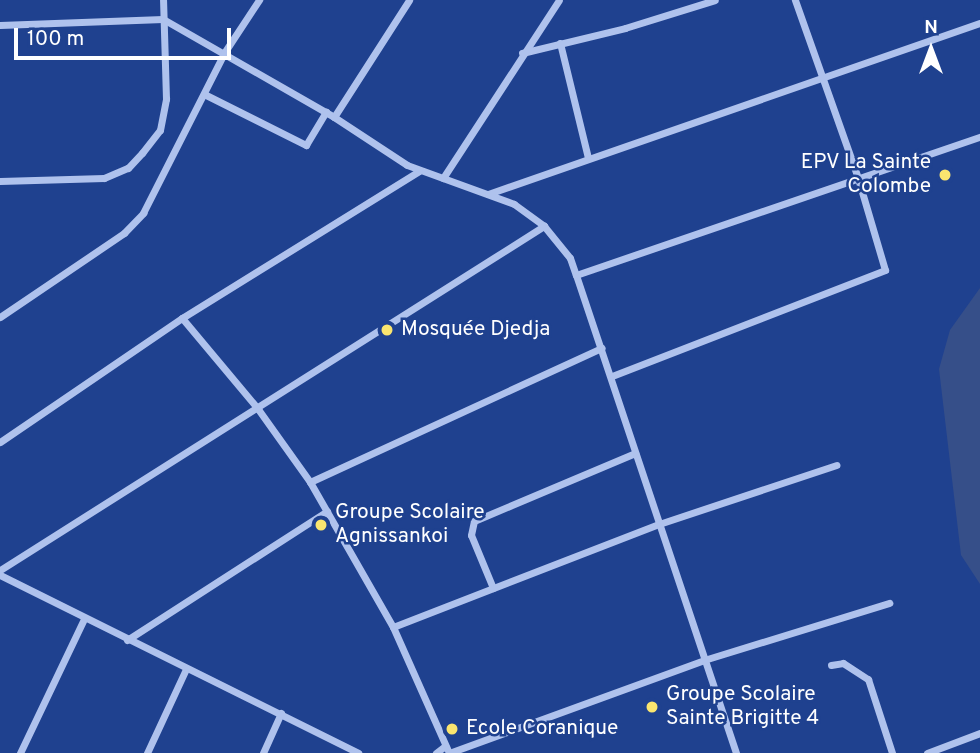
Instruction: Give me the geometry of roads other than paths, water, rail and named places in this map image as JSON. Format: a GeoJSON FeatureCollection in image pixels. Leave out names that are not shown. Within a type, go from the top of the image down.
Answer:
{"type":"FeatureCollection","features":[{"type":"Feature","properties":{"kind":"street"},"geometry":{"type":"LineString","coordinates":[[0,181],[104,178],[128,168],[160,130],[166,99],[163,0]]}},
{"type":"Feature","properties":{"kind":"street"},"geometry":{"type":"LineString","coordinates":[[0,317],[134,223],[148,206],[206,95],[224,53],[259,0]]}},
{"type":"Feature","properties":{"kind":"street"},"geometry":{"type":"LineString","coordinates":[[334,117],[409,0]]}},
{"type":"Feature","properties":{"kind":"street"},"geometry":{"type":"LineString","coordinates":[[443,178],[521,53],[559,0]]}},
{"type":"Feature","properties":{"kind":"street"},"geometry":{"type":"LineString","coordinates":[[521,53],[715,0]]}},
{"type":"Feature","properties":{"kind":"street"},"geometry":{"type":"LineString","coordinates":[[612,376],[885,270],[858,178],[795,0]]}},
{"type":"Feature","properties":{"kind":"street"},"geometry":{"type":"LineString","coordinates":[[0,25],[163,19],[326,112],[419,171],[514,204],[544,226],[570,258],[612,376],[635,453],[736,753]]}},
{"type":"Feature","properties":{"kind":"street"},"geometry":{"type":"LineString","coordinates":[[487,194],[980,23]]}},
{"type":"Feature","properties":{"kind":"street"},"geometry":{"type":"LineString","coordinates":[[560,43],[588,158]]}},
{"type":"Feature","properties":{"kind":"street"},"geometry":{"type":"LineString","coordinates":[[206,95],[306,145],[326,112]]}},
{"type":"Feature","properties":{"kind":"street"},"geometry":{"type":"LineString","coordinates":[[576,275],[980,137]]}},
{"type":"Feature","properties":{"kind":"street"},"geometry":{"type":"LineString","coordinates":[[0,442],[182,318],[419,171]]}},
{"type":"Feature","properties":{"kind":"street"},"geometry":{"type":"LineString","coordinates":[[0,570],[544,226]]}},
{"type":"Feature","properties":{"kind":"street"},"geometry":{"type":"LineString","coordinates":[[182,318],[258,409],[310,482],[393,627],[448,751]]}},
{"type":"Feature","properties":{"kind":"street"},"geometry":{"type":"LineString","coordinates":[[310,482],[602,348]]}},
{"type":"Feature","properties":{"kind":"street"},"geometry":{"type":"LineString","coordinates":[[493,588],[471,535],[474,521],[635,453]]}},
{"type":"Feature","properties":{"kind":"street"},"geometry":{"type":"LineString","coordinates":[[393,627],[659,524],[836,465]]}},
{"type":"Feature","properties":{"kind":"street"},"geometry":{"type":"LineString","coordinates":[[127,640],[327,511]]}},
{"type":"Feature","properties":{"kind":"street"},"geometry":{"type":"LineString","coordinates":[[0,575],[186,669],[281,712],[358,753]]}},
{"type":"Feature","properties":{"kind":"street"},"geometry":{"type":"LineString","coordinates":[[436,753],[704,660],[889,603]]}},
{"type":"Feature","properties":{"kind":"street"},"geometry":{"type":"LineString","coordinates":[[20,753],[84,619]]}},
{"type":"Feature","properties":{"kind":"street"},"geometry":{"type":"LineString","coordinates":[[831,665],[843,663],[868,679],[892,753]]}},
{"type":"Feature","properties":{"kind":"street"},"geometry":{"type":"LineString","coordinates":[[147,753],[186,669]]}},
{"type":"Feature","properties":{"kind":"street"},"geometry":{"type":"LineString","coordinates":[[263,753],[281,712]]}},
{"type":"Feature","properties":{"kind":"street"},"geometry":{"type":"LineString","coordinates":[[927,753],[980,733]]}},
{"type":"Feature","properties":{"kind":"water"},"geometry":{"type":"Polygon","coordinates":[[[980,288],[980,584],[961,555],[939,369],[950,330],[980,288]]]}},
{"type":"Feature","properties":{"kind":"place","name":"EPV La Sainte Colombe"},"geometry":{"type":"Point","coordinates":[945,175]}},
{"type":"Feature","properties":{"kind":"place","name":"Mosquée Djedja"},"geometry":{"type":"Point","coordinates":[387,330]}},
{"type":"Feature","properties":{"kind":"place","name":"Groupe Scolaire Agnissankoi"},"geometry":{"type":"Point","coordinates":[321,525]}},
{"type":"Feature","properties":{"kind":"place","name":"Groupe Scolaire Sainte Brigitte 4"},"geometry":{"type":"Point","coordinates":[652,707]}},
{"type":"Feature","properties":{"kind":"place","name":"Ecole Coranique"},"geometry":{"type":"Point","coordinates":[452,729]}}]}
